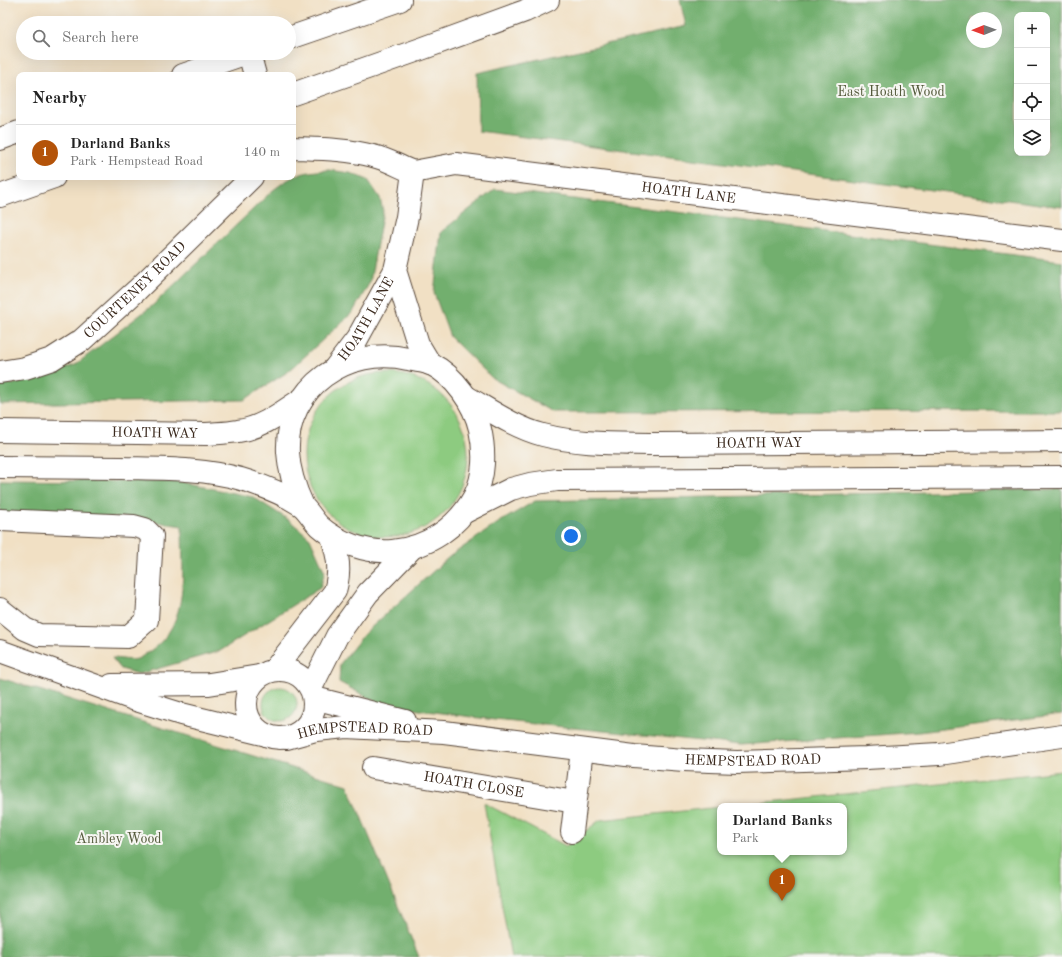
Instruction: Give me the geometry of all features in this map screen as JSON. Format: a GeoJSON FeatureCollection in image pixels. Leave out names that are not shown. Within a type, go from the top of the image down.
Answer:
{"type":"FeatureCollection","features":[{"type":"Feature","properties":{"kind":"street"},"geometry":{"type":"LineString","coordinates":[[296,36],[400,0]]}},
{"type":"Feature","properties":{"kind":"street"},"geometry":{"type":"LineString","coordinates":[[296,93],[428,47],[548,0]]}},
{"type":"Feature","properties":{"kind":"street"},"geometry":{"type":"LineString","coordinates":[[192,72],[227,60]]}},
{"type":"Feature","properties":{"kind":"street"},"geometry":{"type":"LineString","coordinates":[[250,60],[254,72]]}},
{"type":"Feature","properties":{"kind":"street"},"geometry":{"type":"LineString","coordinates":[[0,139],[16,133]]}},
{"type":"Feature","properties":{"kind":"street"},"geometry":{"type":"LineString","coordinates":[[296,148],[366,154],[413,172]]}},
{"type":"Feature","properties":{"kind":"street","name":"HOATH LANE"},"geometry":{"type":"LineString","coordinates":[[335,368],[357,339],[395,270],[408,217],[413,172],[456,164],[1062,240]]}},
{"type":"Feature","properties":{"kind":"street"},"geometry":{"type":"LineString","coordinates":[[0,196],[45,180]]}},
{"type":"Feature","properties":{"kind":"street","name":"COURTENEY ROAD"},"geometry":{"type":"LineString","coordinates":[[0,372],[25,368],[52,359],[82,340],[137,290],[249,180]]}},
{"type":"Feature","properties":{"kind":"street","name":"HOATH LANE"},"geometry":{"type":"LineString","coordinates":[[395,270],[418,344],[430,364]]}},
{"type":"Feature","properties":{"kind":"street"},"geometry":{"type":"LineString","coordinates":[[397,356],[430,364],[450,379],[466,396],[478,418],[483,442],[484,459],[481,476],[476,494],[465,512],[447,530],[430,541],[411,549],[390,552],[370,550],[351,545],[332,536],[319,526],[302,506],[293,482],[288,451],[291,425],[302,399],[313,387],[335,368],[359,358],[397,356]]}},
{"type":"Feature","properties":{"kind":"street","name":"HOATH WAY"},"geometry":{"type":"LineString","coordinates":[[466,396],[500,417],[543,435],[568,440],[596,442],[1062,441]]}},
{"type":"Feature","properties":{"kind":"street","name":"HOATH WAY"},"geometry":{"type":"LineString","coordinates":[[0,431],[206,434],[238,431],[254,427],[302,399]]}},
{"type":"Feature","properties":{"kind":"street"},"geometry":{"type":"LineString","coordinates":[[0,467],[150,468],[198,471],[240,479],[272,491],[302,506]]}},
{"type":"Feature","properties":{"kind":"street"},"geometry":{"type":"LineString","coordinates":[[465,512],[511,489],[530,484],[557,480],[1062,477]]}},
{"type":"Feature","properties":{"kind":"street"},"geometry":{"type":"LineString","coordinates":[[0,520],[134,526],[145,529],[152,536],[147,620],[128,637],[39,635],[25,629],[0,609]]}},
{"type":"Feature","properties":{"kind":"street"},"geometry":{"type":"LineString","coordinates":[[263,734],[250,721],[246,710],[246,698],[250,686],[267,673],[335,591],[339,576],[338,559],[332,536]]}},
{"type":"Feature","properties":{"kind":"street"},"geometry":{"type":"LineString","coordinates":[[0,651],[93,685],[181,714],[275,738],[287,738],[301,732],[310,721],[314,712],[313,693],[337,636],[368,593],[411,549]]}},
{"type":"Feature","properties":{"kind":"street"},"geometry":{"type":"LineString","coordinates":[[93,685],[209,684],[288,670],[304,678],[313,693]]}},
{"type":"Feature","properties":{"kind":"street","name":"HEMPSTEAD ROAD"},"geometry":{"type":"LineString","coordinates":[[313,693],[444,732]]}},
{"type":"Feature","properties":{"kind":"street","name":"HEMPSTEAD ROAD"},"geometry":{"type":"LineString","coordinates":[[287,738],[316,730],[346,727],[444,732],[582,750],[684,760],[737,762],[939,754],[1062,736]]}},
{"type":"Feature","properties":{"kind":"street"},"geometry":{"type":"LineString","coordinates":[[572,832],[582,750]]}},
{"type":"Feature","properties":{"kind":"street","name":"HOATH CLOSE"},"geometry":{"type":"LineString","coordinates":[[373,768],[575,802]]}},
{"type":"Feature","properties":{"kind":"green space","name":"East Hoath Wood"},"geometry":{"type":"Polygon","coordinates":[[[680,0],[1062,0],[1062,207],[478,131],[477,73],[686,26],[680,0]]]}},
{"type":"Feature","properties":{"kind":"green space"},"geometry":{"type":"Polygon","coordinates":[[[329,170],[350,173],[368,180],[380,198],[383,211],[370,282],[353,312],[289,371],[244,400],[0,404],[0,384],[14,384],[75,365],[153,305],[272,191],[288,180],[296,180],[296,176],[329,170]]]}},
{"type":"Feature","properties":{"kind":"green space"},"geometry":{"type":"Polygon","coordinates":[[[495,189],[1062,261],[1062,411],[553,412],[492,378],[450,337],[434,293],[441,232],[495,189]]]}},
{"type":"Feature","properties":{"kind":"green space"},"geometry":{"type":"Polygon","coordinates":[[[378,373],[394,373],[410,376],[425,382],[438,391],[450,403],[459,416],[465,431],[468,455],[467,471],[459,494],[450,507],[438,519],[425,528],[410,534],[394,537],[378,537],[362,534],[347,528],[334,519],[322,507],[313,494],[307,479],[304,463],[304,447],[307,431],[313,416],[322,403],[334,391],[347,382],[362,376],[378,373]]]}},
{"type":"Feature","properties":{"kind":"green space"},"geometry":{"type":"Polygon","coordinates":[[[0,480],[179,482],[253,497],[289,520],[310,538],[325,572],[320,588],[220,651],[139,674],[121,669],[112,658],[132,660],[140,658],[163,640],[172,626],[178,611],[183,577],[182,526],[132,518],[0,515],[0,480]]]}},
{"type":"Feature","properties":{"kind":"green space"},"geometry":{"type":"Polygon","coordinates":[[[1062,489],[1062,714],[919,732],[741,745],[495,720],[382,705],[339,682],[340,664],[365,633],[449,557],[498,523],[535,501],[1062,489]]]}},
{"type":"Feature","properties":{"kind":"green space","name":"Ambley Wood"},"geometry":{"type":"Polygon","coordinates":[[[0,678],[348,785],[419,957],[0,957],[0,678]]]}},
{"type":"Feature","properties":{"kind":"green space"},"geometry":{"type":"Polygon","coordinates":[[[277,687],[283,687],[287,688],[294,694],[297,704],[296,711],[290,718],[283,721],[277,721],[273,720],[266,714],[263,707],[263,701],[264,697],[270,690],[277,687]]]}},
{"type":"Feature","properties":{"kind":"green space"},"geometry":{"type":"Polygon","coordinates":[[[1062,771],[1062,957],[511,957],[484,803],[566,846],[600,820],[717,807],[717,855],[847,855],[847,803],[759,803],[1062,771]]]}},
{"type":"Feature","properties":{"kind":"place","name":"Darland Banks"},"geometry":{"type":"Point","coordinates":[782,901]}}]}
